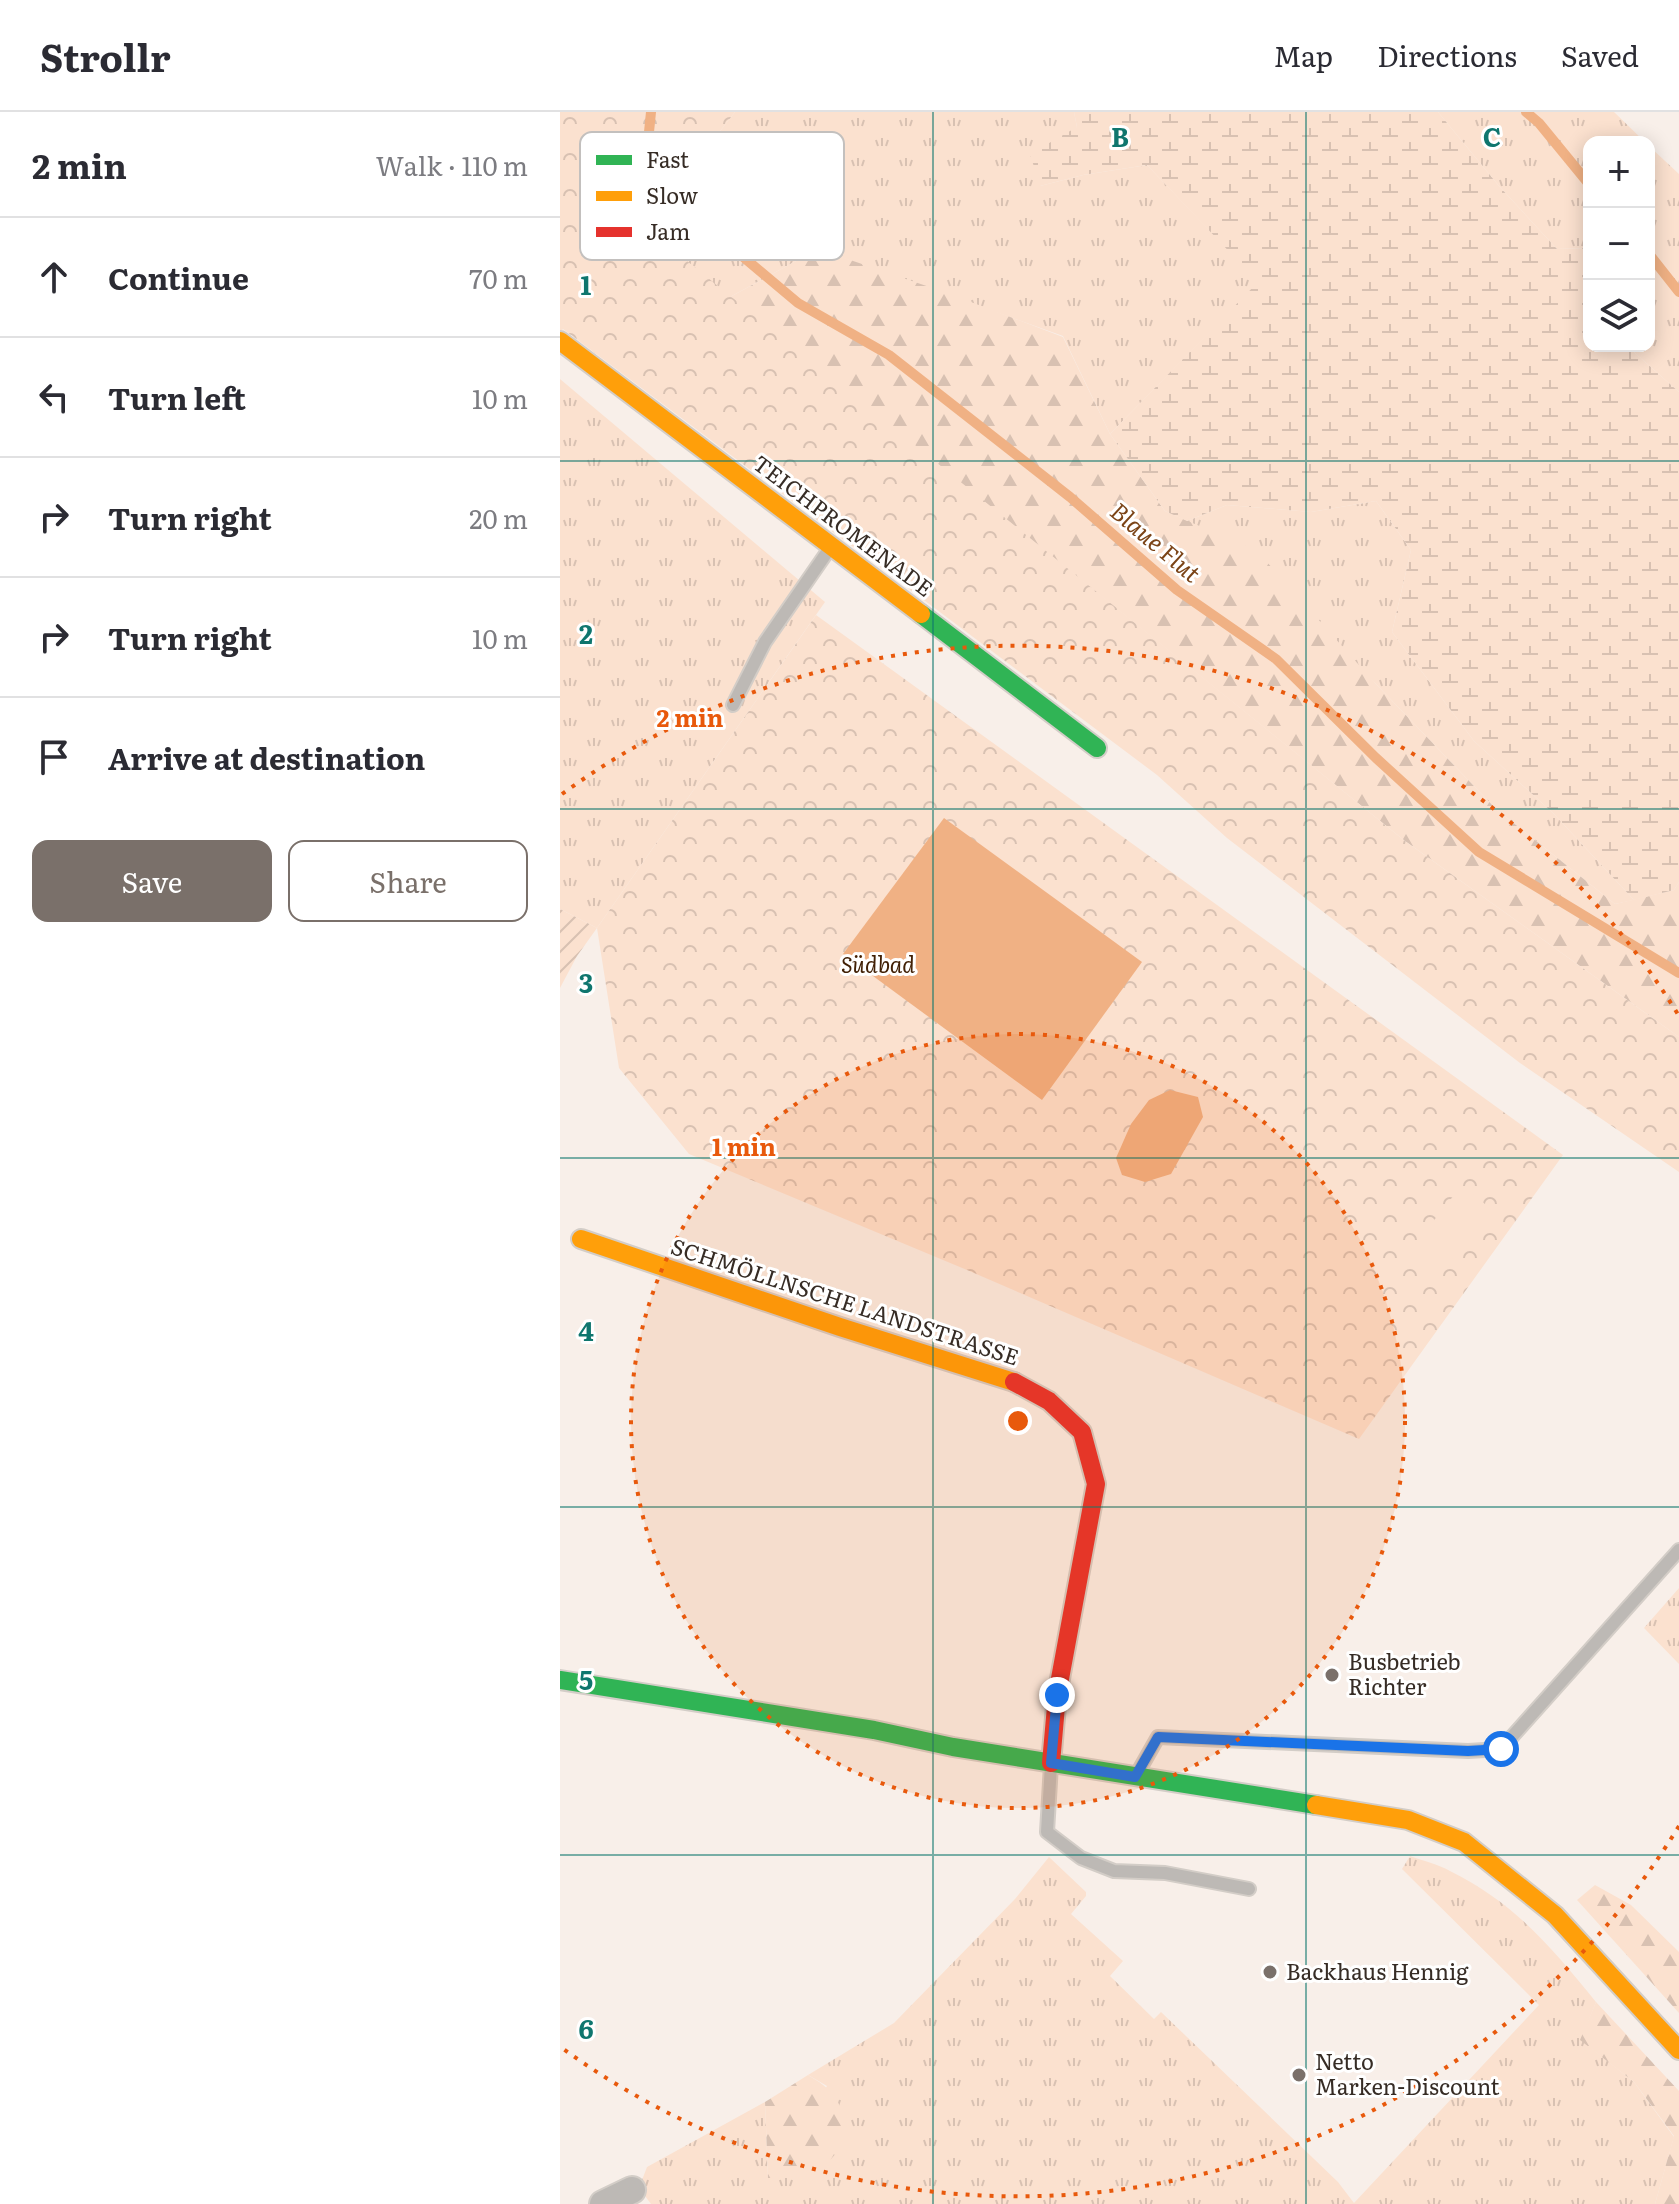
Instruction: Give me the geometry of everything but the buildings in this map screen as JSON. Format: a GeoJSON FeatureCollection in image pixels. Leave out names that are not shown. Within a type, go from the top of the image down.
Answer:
{"type":"FeatureCollection","features":[{"type":"Feature","properties":{"kind":"street","name":"TEICHPROMENADE"},"geometry":{"type":"LineString","coordinates":[[560,341],[1097,748]]}},
{"type":"Feature","properties":{"kind":"street","name":"SCHMÖLLNSCHE LANDSTRASSE"},"geometry":{"type":"LineString","coordinates":[[581,1239],[826,1322],[1011,1380],[1049,1401],[1082,1432],[1096,1484],[1057,1695],[1051,1763]]}},
{"type":"Feature","properties":{"kind":"street"},"geometry":{"type":"LineString","coordinates":[[560,1680],[1408,1820],[1464,1842],[1555,1915],[1679,2050]]}},
{"type":"Feature","properties":{"kind":"street"},"geometry":{"type":"LineString","coordinates":[[603,2204],[632,2190]]}},
{"type":"Feature","properties":{"kind":"lane"},"geometry":{"type":"LineString","coordinates":[[733,705],[765,642],[831,547]]}},
{"type":"Feature","properties":{"kind":"lane"},"geometry":{"type":"LineString","coordinates":[[1135,1777],[1158,1737],[1468,1751],[1501,1749],[1679,1550]]}},
{"type":"Feature","properties":{"kind":"lane"},"geometry":{"type":"LineString","coordinates":[[1051,1763],[1047,1832],[1081,1858],[1114,1871],[1165,1873],[1249,1889]]}},
{"type":"Feature","properties":{"kind":"green space"},"geometry":{"type":"Polygon","coordinates":[[[560,112],[735,112],[719,132],[580,132],[580,260],[686,260],[1405,841],[1679,1037],[1679,1172],[1520,1063],[1227,838],[1157,775],[563,329],[560,332],[560,112]]]}},
{"type":"Feature","properties":{"kind":"green space"},"geometry":{"type":"Polygon","coordinates":[[[735,112],[1074,112],[1077,127],[1040,186],[1083,175],[1147,165],[1259,282],[1110,434],[1063,336],[844,258],[844,132],[719,132],[735,112]]]}},
{"type":"Feature","properties":{"kind":"green space"},"geometry":{"type":"Polygon","coordinates":[[[1074,112],[1438,112],[1499,186],[1557,249],[1583,248],[1583,352],[1634,352],[1679,392],[1679,882],[1674,890],[1634,900],[1553,813],[1474,741],[1392,632],[1411,550],[1376,501],[1311,512],[1227,505],[1187,521],[1165,511],[1110,434],[1258,282],[1147,165],[1083,175],[1040,186],[1030,154],[1077,127],[1074,112]]]}},
{"type":"Feature","properties":{"kind":"green space"},"geometry":{"type":"Polygon","coordinates":[[[1438,112],[1614,112],[1639,136],[1583,136],[1583,248],[1557,249],[1499,186],[1438,112]]]}},
{"type":"Feature","properties":{"kind":"green space"},"geometry":{"type":"Polygon","coordinates":[[[1655,152],[1679,174],[1679,392],[1634,352],[1655,352],[1655,152]]]}},
{"type":"Feature","properties":{"kind":"green space"},"geometry":{"type":"Polygon","coordinates":[[[844,258],[1063,337],[1110,434],[1165,511],[1257,551],[1375,683],[1496,809],[1615,904],[1674,890],[1679,882],[1679,1037],[1405,841],[730,297],[798,260],[844,258]]]}},
{"type":"Feature","properties":{"kind":"green space"},"geometry":{"type":"Polygon","coordinates":[[[685,260],[798,260],[730,297],[685,260]]]}},
{"type":"Feature","properties":{"kind":"green space"},"geometry":{"type":"Polygon","coordinates":[[[560,379],[825,602],[597,928],[560,909],[560,379]]]}},
{"type":"Feature","properties":{"kind":"green space"},"geometry":{"type":"Polygon","coordinates":[[[1376,501],[1411,550],[1392,632],[1474,741],[1553,813],[1634,900],[1615,904],[1496,809],[1375,683],[1187,521],[1227,505],[1311,512],[1376,501]]]}},
{"type":"Feature","properties":{"kind":"green space","name":"Südbad"},"geometry":{"type":"Polygon","coordinates":[[[816,615],[1563,1155],[1359,1439],[689,1154],[619,1068],[597,928],[816,615]]]}},
{"type":"Feature","properties":{"kind":"green space"},"geometry":{"type":"Polygon","coordinates":[[[560,909],[597,928],[560,988],[560,909]]]}},
{"type":"Feature","properties":{"kind":"green space"},"geometry":{"type":"Polygon","coordinates":[[[1462,1185],[1491,1209],[1438,1277],[1408,1253],[1462,1185]]]}},
{"type":"Feature","properties":{"kind":"green space"},"geometry":{"type":"Polygon","coordinates":[[[1679,1588],[1679,1664],[1644,1628],[1679,1588]]]}},
{"type":"Feature","properties":{"kind":"green space"},"geometry":{"type":"Polygon","coordinates":[[[1410,1856],[1441,1866],[1494,1897],[1547,1945],[1596,2002],[1581,2040],[1634,2082],[1674,2137],[1655,2204],[651,2204],[639,2188],[647,2167],[765,2102],[768,2178],[827,2086],[808,2075],[894,2023],[1015,1899],[1049,1857],[1086,1892],[1071,1914],[1123,1961],[1110,1976],[1154,2019],[1161,2012],[1338,2182],[1354,2203],[1539,2005],[1402,1869],[1410,1856]]]}},
{"type":"Feature","properties":{"kind":"green space"},"geometry":{"type":"Polygon","coordinates":[[[1595,1885],[1631,1905],[1679,1952],[1679,2013],[1577,1900],[1595,1885]]]}},
{"type":"Feature","properties":{"kind":"green space"},"geometry":{"type":"Polygon","coordinates":[[[1596,2002],[1679,2091],[1679,2204],[1655,2204],[1674,2136],[1634,2082],[1580,2040],[1596,2002]]]}},
{"type":"Feature","properties":{"kind":"green space"},"geometry":{"type":"Polygon","coordinates":[[[808,2075],[834,2095],[843,2118],[847,2141],[831,2159],[805,2177],[768,2178],[765,2102],[808,2075]]]}},
{"type":"Feature","properties":{"kind":"shaded area"},"geometry":{"type":"Polygon","coordinates":[[[944,818],[1142,962],[1042,1100],[843,954],[944,818]]]}},
{"type":"Feature","properties":{"kind":"shaded area"},"geometry":{"type":"Polygon","coordinates":[[[1170,1090],[1198,1097],[1203,1117],[1171,1174],[1145,1182],[1122,1175],[1116,1158],[1131,1124],[1149,1100],[1170,1090]]]}},
{"type":"Feature","properties":{"kind":"waterway","name":"Blaue Flut"},"geometry":{"type":"LineString","coordinates":[[649,132],[651,112]]}},
{"type":"Feature","properties":{"kind":"waterway","name":"Blaue Flut"},"geometry":{"type":"LineString","coordinates":[[1526,112],[1539,123],[1583,177]]}},
{"type":"Feature","properties":{"kind":"waterway","name":"Blaue Flut"},"geometry":{"type":"LineString","coordinates":[[747,260],[798,303],[889,355],[1070,497],[1177,590],[1276,659],[1376,758],[1479,852],[1679,973]]}},
{"type":"Feature","properties":{"kind":"waterway","name":"Blaue Flut"},"geometry":{"type":"LineString","coordinates":[[1655,262],[1679,292]]}},
{"type":"Feature","properties":{"kind":"traffic: fast"},"geometry":{"type":"LineString","coordinates":[[921,614],[1097,748]]}},
{"type":"Feature","properties":{"kind":"traffic: fast"},"geometry":{"type":"LineString","coordinates":[[560,1680],[1316,1805]]}},
{"type":"Feature","properties":{"kind":"traffic: slow"},"geometry":{"type":"LineString","coordinates":[[560,341],[921,614]]}},
{"type":"Feature","properties":{"kind":"traffic: slow"},"geometry":{"type":"LineString","coordinates":[[581,1239],[1014,1382]]}},
{"type":"Feature","properties":{"kind":"traffic: slow"},"geometry":{"type":"LineString","coordinates":[[1316,1805],[1408,1820],[1464,1842],[1555,1915],[1679,2050]]}},
{"type":"Feature","properties":{"kind":"traffic: jam"},"geometry":{"type":"LineString","coordinates":[[1014,1382],[1049,1401],[1082,1432],[1096,1484],[1057,1695],[1051,1763]]}},
{"type":"Feature","properties":{"kind":"place","name":"Busbetrieb Richter"},"geometry":{"type":"Point","coordinates":[1332,1675]}},
{"type":"Feature","properties":{"kind":"place","name":"Backhaus Hennig"},"geometry":{"type":"Point","coordinates":[1270,1972]}},
{"type":"Feature","properties":{"kind":"place","name":"Netto Marken-Discount"},"geometry":{"type":"Point","coordinates":[1299,2075]}},
{"type":"Feature","properties":{"kind":"route"},"geometry":{"type":"LineString","coordinates":[[1057,1695],[1051,1763],[1135,1777],[1158,1737],[1468,1751],[1501,1749]]}}]}
